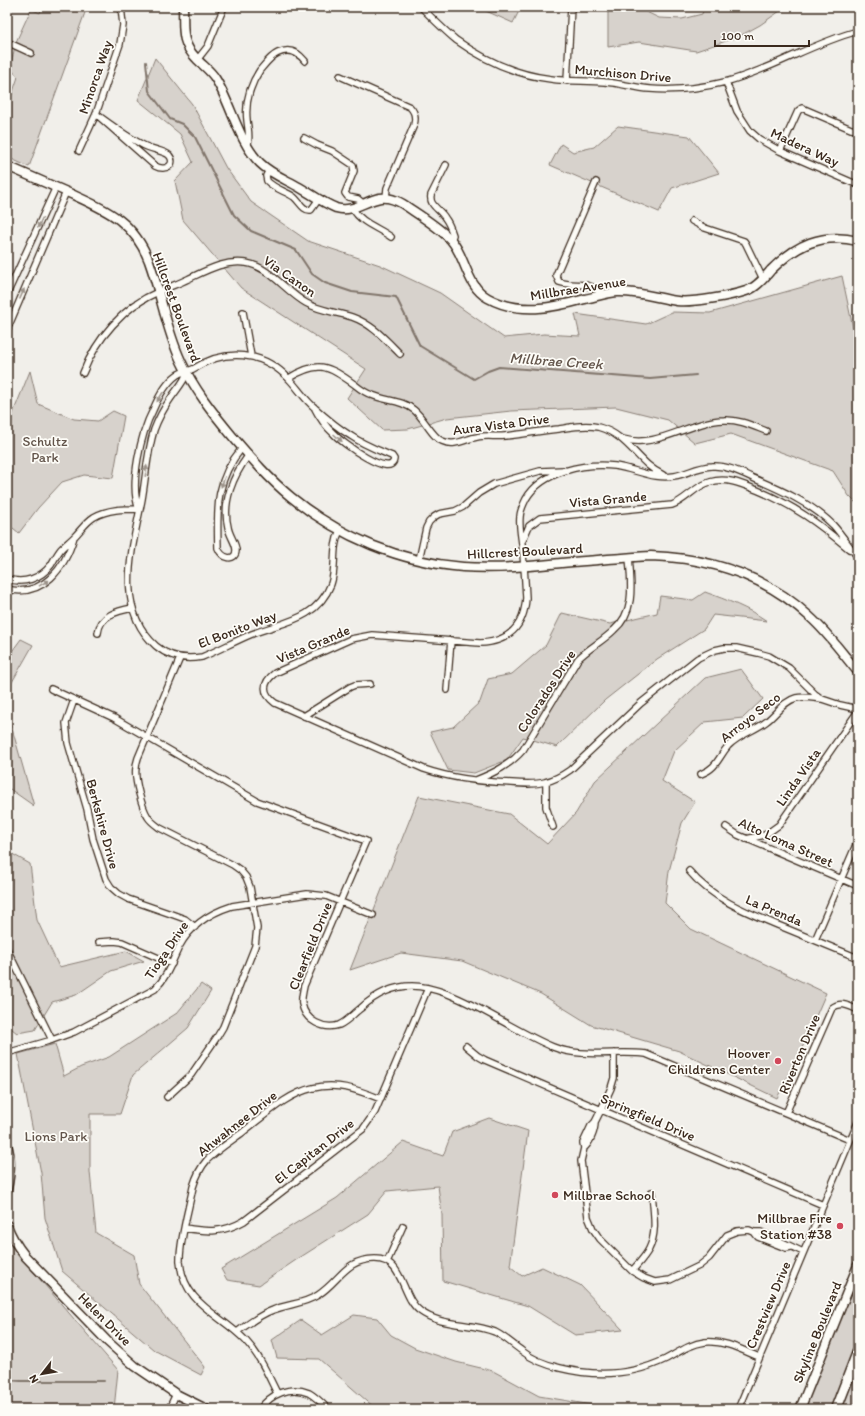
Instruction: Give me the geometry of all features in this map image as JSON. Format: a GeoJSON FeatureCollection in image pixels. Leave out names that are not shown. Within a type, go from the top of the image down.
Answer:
{"type":"FeatureCollection","features":[{"type":"Feature","properties":{"kind":"highway"},"geometry":{"type":"LineString","coordinates":[[836,1409],[858,1352]]}},
{"type":"Feature","properties":{"kind":"street","name":"Minorca Way"},"geometry":{"type":"LineString","coordinates":[[79,151],[96,114],[120,44],[123,25],[121,7]]}},
{"type":"Feature","properties":{"kind":"street"},"geometry":{"type":"LineString","coordinates":[[183,7],[182,24],[186,44],[191,53],[214,78],[248,144],[261,163],[269,170],[319,199],[338,208],[353,209],[380,198],[386,198],[387,188],[414,126],[415,115],[410,107],[340,76]]}},
{"type":"Feature","properties":{"kind":"street"},"geometry":{"type":"LineString","coordinates":[[197,60],[208,46],[224,7]]}},
{"type":"Feature","properties":{"kind":"street","name":"Murchison Drive"},"geometry":{"type":"LineString","coordinates":[[421,7],[455,39],[485,58],[500,65],[534,76],[567,81],[606,82],[665,90],[695,88],[726,82],[825,42],[858,31]]}},
{"type":"Feature","properties":{"kind":"street"},"geometry":{"type":"LineString","coordinates":[[567,81],[571,7]]}},
{"type":"Feature","properties":{"kind":"street"},"geometry":{"type":"LineString","coordinates":[[7,42],[31,53]]}},
{"type":"Feature","properties":{"kind":"street"},"geometry":{"type":"LineString","coordinates":[[248,144],[248,96],[255,78],[269,60],[276,54],[282,52],[295,52],[305,61]]}},
{"type":"Feature","properties":{"kind":"street","name":"Madera Way"},"geometry":{"type":"LineString","coordinates":[[726,82],[732,100],[742,121],[759,140],[780,151],[858,185]]}},
{"type":"Feature","properties":{"kind":"street"},"geometry":{"type":"LineString","coordinates":[[780,151],[800,109],[802,108],[851,129],[858,130]]}},
{"type":"Feature","properties":{"kind":"street"},"geometry":{"type":"LineString","coordinates":[[96,114],[120,132],[145,146],[170,156],[172,161],[170,166],[165,169],[155,166],[96,114]]}},
{"type":"Feature","properties":{"kind":"street"},"geometry":{"type":"LineString","coordinates":[[304,138],[332,151],[353,165],[354,171],[345,193],[348,197],[358,199],[364,204]]}},
{"type":"Feature","properties":{"kind":"street"},"geometry":{"type":"LineString","coordinates":[[446,165],[430,200],[448,222],[453,235],[451,240]]}},
{"type":"Feature","properties":{"kind":"street","name":"Hillcrest Boulevard"},"geometry":{"type":"LineString","coordinates":[[7,166],[106,210],[127,227],[143,248],[152,271],[171,336],[187,372],[203,400],[248,456],[276,484],[313,513],[340,530],[378,548],[419,560],[462,567],[504,568],[628,557],[666,557],[695,560],[736,571],[776,591],[810,617],[858,672]]}},
{"type":"Feature","properties":{"kind":"street"},"geometry":{"type":"LineString","coordinates":[[269,170],[266,176],[267,181],[278,189],[293,196],[305,209],[311,210],[319,199]]}},
{"type":"Feature","properties":{"kind":"street"},"geometry":{"type":"LineString","coordinates":[[596,182],[556,275],[560,282],[586,285],[604,294]]}},
{"type":"Feature","properties":{"kind":"street"},"geometry":{"type":"LineString","coordinates":[[7,294],[56,187]]}},
{"type":"Feature","properties":{"kind":"street"},"geometry":{"type":"LineString","coordinates":[[7,330],[66,192]]}},
{"type":"Feature","properties":{"kind":"street","name":"Millbrae Avenue"},"geometry":{"type":"LineString","coordinates":[[386,198],[394,199],[403,204],[451,240],[457,248],[473,282],[478,290],[486,297],[501,304],[519,308],[545,308],[572,303],[604,294],[627,292],[679,301],[729,295],[748,290],[763,279],[789,254],[814,241],[823,238],[838,238],[858,241]]}},
{"type":"Feature","properties":{"kind":"street"},"geometry":{"type":"LineString","coordinates":[[353,209],[362,221],[381,230],[391,237]]}},
{"type":"Feature","properties":{"kind":"street"},"geometry":{"type":"LineString","coordinates":[[692,221],[705,228],[744,242],[763,279]]}},
{"type":"Feature","properties":{"kind":"street","name":"Via Canon"},"geometry":{"type":"LineString","coordinates":[[83,373],[91,355],[112,327],[128,311],[147,297],[210,269],[236,262],[255,265],[263,269],[306,303],[316,308],[352,317],[364,322],[382,336],[400,354]]}},
{"type":"Feature","properties":{"kind":"street"},"geometry":{"type":"LineString","coordinates":[[243,312],[251,356]]}},
{"type":"Feature","properties":{"kind":"street","name":"El Bonito Way"},"geometry":{"type":"LineString","coordinates":[[139,510],[135,498],[136,473],[141,440],[145,426],[156,403],[168,385],[178,374],[187,372],[202,363],[223,356],[251,356],[272,365],[289,378],[314,407],[325,425],[345,444],[363,456],[381,464],[388,466],[394,463],[392,456],[351,436],[314,407]]}},
{"type":"Feature","properties":{"kind":"street","name":"Aura Vista Drive"},"geometry":{"type":"LineString","coordinates":[[289,378],[314,366],[323,366],[332,369],[371,395],[394,400],[413,409],[426,422],[440,440],[448,443],[462,442],[477,437],[504,436],[586,426],[606,430],[622,439]]}},
{"type":"Feature","properties":{"kind":"street","name":"El Bonito Way"},"geometry":{"type":"LineString","coordinates":[[187,372],[183,382],[164,408],[154,430],[139,510],[130,575],[130,595],[136,620],[150,640],[159,648],[180,658],[192,659],[202,657],[243,638],[292,621],[308,613],[320,602],[331,583],[335,544],[340,530]]}},
{"type":"Feature","properties":{"kind":"street"},"geometry":{"type":"LineString","coordinates":[[622,439],[630,441],[646,441],[695,426],[725,420],[734,420],[766,431]]}},
{"type":"Feature","properties":{"kind":"street"},"geometry":{"type":"LineString","coordinates":[[622,439],[655,471],[668,477]]}},
{"type":"Feature","properties":{"kind":"street"},"geometry":{"type":"LineString","coordinates":[[242,448],[227,472],[220,490],[218,501],[218,548],[220,553],[228,558],[235,554],[236,550],[228,527],[227,512],[229,492],[238,469],[248,456]]}},
{"type":"Feature","properties":{"kind":"street"},"geometry":{"type":"LineString","coordinates":[[419,560],[426,528],[434,517],[463,507],[479,493],[494,484],[540,471],[589,466],[614,466],[628,468],[657,476],[668,477],[684,474],[704,467],[721,466],[730,469],[770,485],[797,498],[833,525],[858,557]]}},
{"type":"Feature","properties":{"kind":"street"},"geometry":{"type":"LineString","coordinates":[[522,542],[520,516],[522,508],[530,493],[543,481],[571,469]]}},
{"type":"Feature","properties":{"kind":"street","name":"Vista Grande"},"geometry":{"type":"LineString","coordinates":[[858,557],[817,522],[793,507],[739,483],[720,480],[702,484],[678,503],[672,505],[540,518],[529,526],[525,532],[522,542],[526,608],[519,624],[513,631],[503,638],[490,642],[383,635],[361,637],[342,643],[275,673],[269,678],[266,684],[266,691],[269,698],[275,703],[424,769],[438,774],[474,781],[528,784],[546,782],[563,775],[577,765],[640,703],[698,658],[715,650],[736,648],[758,652],[769,656],[789,668],[822,699],[858,710]]}},
{"type":"Feature","properties":{"kind":"street"},"geometry":{"type":"LineString","coordinates":[[7,579],[20,582],[40,575],[48,568],[60,550],[88,522],[103,513],[119,510],[139,510]]}},
{"type":"Feature","properties":{"kind":"street"},"geometry":{"type":"LineString","coordinates":[[7,589],[20,591],[29,590],[52,578],[69,554],[74,537]]}},
{"type":"Feature","properties":{"kind":"street","name":"Colorados Drive"},"geometry":{"type":"LineString","coordinates":[[474,781],[504,767],[517,757],[523,750],[578,659],[621,624],[629,607],[631,597],[628,557]]}},
{"type":"Feature","properties":{"kind":"street"},"geometry":{"type":"LineString","coordinates":[[98,634],[101,623],[106,618],[118,611],[133,608]]}},
{"type":"Feature","properties":{"kind":"street"},"geometry":{"type":"LineString","coordinates":[[447,690],[450,640]]}},
{"type":"Feature","properties":{"kind":"street"},"geometry":{"type":"LineString","coordinates":[[167,1096],[191,1075],[223,1027],[256,941],[258,928],[250,887],[240,870],[160,828],[153,823],[144,809],[136,779],[135,768],[180,658]]}},
{"type":"Feature","properties":{"kind":"street"},"geometry":{"type":"LineString","coordinates":[[304,716],[350,687],[355,685],[370,684]]}},
{"type":"Feature","properties":{"kind":"street","name":"Clearfield Drive"},"geometry":{"type":"LineString","coordinates":[[51,689],[114,718],[257,801],[366,841],[303,991],[302,1004],[305,1012],[311,1020],[319,1024],[329,1026],[339,1025],[348,1020],[371,999],[382,993],[404,986],[428,988],[468,1003],[554,1047],[577,1053],[646,1054],[850,1140]]}},
{"type":"Feature","properties":{"kind":"street","name":"Arroyo Seco"},"geometry":{"type":"LineString","coordinates":[[701,774],[716,765],[724,751],[735,740],[762,725],[789,701],[796,698],[822,699]]}},
{"type":"Feature","properties":{"kind":"street","name":"Berkshire Drive"},"geometry":{"type":"LineString","coordinates":[[74,700],[66,723],[68,743],[100,864],[106,879],[111,887],[123,896],[174,914],[185,919],[195,927]]}},
{"type":"Feature","properties":{"kind":"street","name":"Linda Vista"},"geometry":{"type":"LineString","coordinates":[[746,839],[766,835],[779,825],[858,710]]}},
{"type":"Feature","properties":{"kind":"street"},"geometry":{"type":"LineString","coordinates":[[546,782],[546,807],[553,827]]}},
{"type":"Feature","properties":{"kind":"street","name":"Alto Loma Street"},"geometry":{"type":"LineString","coordinates":[[726,827],[746,839],[858,886]]}},
{"type":"Feature","properties":{"kind":"street"},"geometry":{"type":"LineString","coordinates":[[815,940],[858,840]]}},
{"type":"Feature","properties":{"kind":"street","name":"La Prenda"},"geometry":{"type":"LineString","coordinates":[[688,871],[698,882],[725,901],[753,915],[858,958]]}},
{"type":"Feature","properties":{"kind":"street","name":"Tioga Drive"},"geometry":{"type":"LineString","coordinates":[[7,1053],[52,1040],[83,1028],[155,989],[161,983],[172,964],[180,945],[195,927],[211,914],[221,910],[232,906],[307,894],[326,896],[373,915]]}},
{"type":"Feature","properties":{"kind":"street"},"geometry":{"type":"LineString","coordinates":[[99,942],[122,942],[172,964]]}},
{"type":"Feature","properties":{"kind":"street"},"geometry":{"type":"LineString","coordinates":[[7,949],[52,1040]]}},
{"type":"Feature","properties":{"kind":"street","name":"El Capitan Drive"},"geometry":{"type":"LineString","coordinates":[[185,1228],[214,1232],[226,1229],[244,1221],[355,1137],[370,1121],[381,1099],[428,988]]}},
{"type":"Feature","properties":{"kind":"street","name":"Riverton Drive"},"geometry":{"type":"LineString","coordinates":[[786,1113],[832,1008],[836,1005],[842,1004],[858,1010]]}},
{"type":"Feature","properties":{"kind":"street","name":"Springfield Drive"},"geometry":{"type":"LineString","coordinates":[[466,1046],[485,1060],[823,1205]]}},
{"type":"Feature","properties":{"kind":"street"},"geometry":{"type":"LineString","coordinates":[[614,1053],[614,1078],[611,1088],[602,1110],[595,1122],[590,1126],[583,1143],[584,1148],[581,1161],[588,1217],[592,1229],[600,1239],[632,1271],[655,1282],[670,1280],[699,1266],[709,1258],[727,1235],[737,1231],[749,1230],[754,1232],[758,1237],[786,1248],[791,1247],[803,1252]]}},
{"type":"Feature","properties":{"kind":"street","name":"Ahwahnee Drive"},"geometry":{"type":"LineString","coordinates":[[277,1393],[255,1352],[237,1332],[197,1302],[186,1283],[180,1261],[180,1250],[196,1177],[204,1164],[214,1154],[294,1094],[312,1088],[333,1086],[353,1089],[381,1099]]}},
{"type":"Feature","properties":{"kind":"street","name":"Crestview Drive"},"geometry":{"type":"LineString","coordinates":[[738,1409],[858,1122]]}},
{"type":"Feature","properties":{"kind":"street"},"geometry":{"type":"LineString","coordinates":[[7,1146],[10,1162],[10,1175],[7,1189]]}},
{"type":"Feature","properties":{"kind":"street"},"geometry":{"type":"LineString","coordinates":[[632,1271],[649,1249],[654,1235],[652,1192]]}},
{"type":"Feature","properties":{"kind":"street","name":"Helen Drive"},"geometry":{"type":"LineString","coordinates":[[7,1225],[11,1235],[21,1251],[105,1338],[135,1366],[176,1394],[206,1409]]}},
{"type":"Feature","properties":{"kind":"street"},"geometry":{"type":"LineString","coordinates":[[387,1262],[403,1226]]}},
{"type":"Feature","properties":{"kind":"street"},"geometry":{"type":"LineString","coordinates":[[237,1332],[253,1320],[272,1310],[304,1302],[318,1295],[334,1282],[347,1267],[356,1262],[377,1259],[387,1262],[394,1268],[412,1302],[418,1310],[438,1320],[494,1332],[504,1337],[531,1357],[558,1368],[602,1374],[627,1372],[652,1365],[694,1344],[704,1342],[725,1344],[759,1357]]}},
{"type":"Feature","properties":{"kind":"street","name":"Skyline Boulevard"},"geometry":{"type":"LineString","coordinates":[[800,1409],[858,1265]]}},
{"type":"Feature","properties":{"kind":"street"},"geometry":{"type":"LineString","coordinates":[[260,1409],[277,1393],[288,1390],[299,1390],[309,1394],[328,1409]]}},
{"type":"Feature","properties":{"kind":"street"},"geometry":{"type":"LineString","coordinates":[[169,1409],[176,1394]]}},
{"type":"Feature","properties":{"kind":"green space"},"geometry":{"type":"Polygon","coordinates":[[[42,7],[87,7],[29,167],[7,157],[7,109],[18,77],[10,68],[16,42],[31,9],[40,13],[42,7]]]}},
{"type":"Feature","properties":{"kind":"green space"},"geometry":{"type":"Polygon","coordinates":[[[481,7],[519,7],[520,9],[513,23],[486,11],[481,7]]]}},
{"type":"Feature","properties":{"kind":"green space"},"geometry":{"type":"Polygon","coordinates":[[[608,7],[636,7],[659,18],[682,19],[702,14],[704,7],[793,7],[780,11],[760,25],[738,37],[696,51],[639,42],[608,47],[608,7]]]}},
{"type":"Feature","properties":{"kind":"green space"},"geometry":{"type":"Polygon","coordinates":[[[155,58],[192,104],[226,168],[251,202],[308,241],[380,265],[440,293],[504,338],[544,334],[580,336],[575,314],[646,324],[672,312],[710,313],[842,276],[853,328],[858,332],[858,505],[849,496],[833,471],[731,434],[695,443],[668,420],[616,407],[511,411],[447,418],[408,429],[382,430],[347,398],[366,369],[241,288],[183,220],[175,181],[193,162],[180,134],[138,100],[155,58]]]}},
{"type":"Feature","properties":{"kind":"green space"},"geometry":{"type":"Polygon","coordinates":[[[618,126],[689,136],[719,173],[672,188],[659,212],[550,165],[561,144],[573,152],[594,147],[618,126]]]}},
{"type":"Feature","properties":{"kind":"green space","name":"Schultz Park"},"geometry":{"type":"Polygon","coordinates":[[[30,371],[38,404],[74,419],[98,421],[113,411],[124,416],[113,478],[84,475],[62,482],[38,508],[19,533],[7,522],[7,428],[30,371]]]}},
{"type":"Feature","properties":{"kind":"green space"},"geometry":{"type":"Polygon","coordinates":[[[705,592],[745,608],[767,621],[713,615],[704,629],[657,659],[605,700],[557,747],[523,737],[507,760],[474,773],[448,770],[430,732],[453,727],[480,702],[488,679],[512,674],[546,645],[562,613],[610,624],[657,613],[660,596],[693,600],[705,592]]]}},
{"type":"Feature","properties":{"kind":"green space"},"geometry":{"type":"Polygon","coordinates":[[[21,639],[33,645],[7,691],[7,658],[21,639]]]}},
{"type":"Feature","properties":{"kind":"green space"},"geometry":{"type":"Polygon","coordinates":[[[741,669],[763,699],[743,718],[705,722],[674,751],[662,781],[695,802],[682,823],[669,871],[665,903],[691,929],[826,993],[799,1055],[777,1098],[679,1051],[591,1025],[541,994],[462,961],[401,953],[350,970],[419,796],[509,814],[547,844],[576,813],[595,781],[705,678],[741,669]]]}},
{"type":"Feature","properties":{"kind":"green space"},"geometry":{"type":"Polygon","coordinates":[[[7,711],[34,806],[7,787],[7,711]]]}},
{"type":"Feature","properties":{"kind":"green space"},"geometry":{"type":"Polygon","coordinates":[[[7,851],[30,864],[37,920],[59,967],[126,951],[144,961],[111,971],[76,995],[52,1002],[35,1030],[17,1033],[7,1025],[7,851]]]}},
{"type":"Feature","properties":{"kind":"green space","name":"Lions Park"},"geometry":{"type":"Polygon","coordinates":[[[201,984],[211,991],[188,1028],[133,1075],[120,1114],[90,1114],[90,1172],[96,1233],[134,1255],[139,1284],[205,1367],[201,1375],[154,1350],[62,1271],[45,1218],[41,1173],[18,1054],[55,1044],[64,1076],[81,1067],[109,1057],[177,1013],[201,984]]]}},
{"type":"Feature","properties":{"kind":"green space"},"geometry":{"type":"Polygon","coordinates":[[[489,1118],[528,1131],[510,1266],[522,1276],[542,1267],[580,1285],[623,1330],[575,1335],[528,1306],[443,1281],[442,1215],[438,1186],[387,1191],[368,1214],[259,1285],[227,1280],[221,1269],[337,1198],[403,1142],[443,1156],[452,1132],[489,1118]]]}},
{"type":"Feature","properties":{"kind":"green space"},"geometry":{"type":"Polygon","coordinates":[[[7,1241],[118,1370],[114,1409],[7,1409],[7,1241]]]}},
{"type":"Feature","properties":{"kind":"green space"},"geometry":{"type":"Polygon","coordinates":[[[858,1267],[858,1409],[804,1409],[858,1267]]]}},
{"type":"Feature","properties":{"kind":"green space"},"geometry":{"type":"Polygon","coordinates":[[[354,1315],[377,1318],[391,1335],[415,1348],[456,1362],[493,1371],[539,1396],[598,1406],[598,1409],[376,1409],[319,1359],[277,1358],[272,1340],[301,1320],[322,1335],[354,1315]]]}},
{"type":"Feature","properties":{"kind":"waterway","name":"Millbrae Creek"},"geometry":{"type":"LineString","coordinates":[[146,62],[149,91],[170,119],[182,124],[195,137],[234,215],[251,231],[296,250],[312,274],[325,283],[352,292],[396,297],[420,346],[474,379],[499,367],[650,379],[696,375]]}},
{"type":"Feature","properties":{"kind":"waterway"},"geometry":{"type":"LineString","coordinates":[[7,1380],[104,1381]]}},
{"type":"Feature","properties":{"kind":"place","name":"Hoover Childrens Center"},"geometry":{"type":"Point","coordinates":[778,1061]}},
{"type":"Feature","properties":{"kind":"place","name":"Millbrae School"},"geometry":{"type":"Point","coordinates":[555,1195]}},
{"type":"Feature","properties":{"kind":"place","name":"Millbrae Fire Station #38"},"geometry":{"type":"Point","coordinates":[840,1226]}}]}
